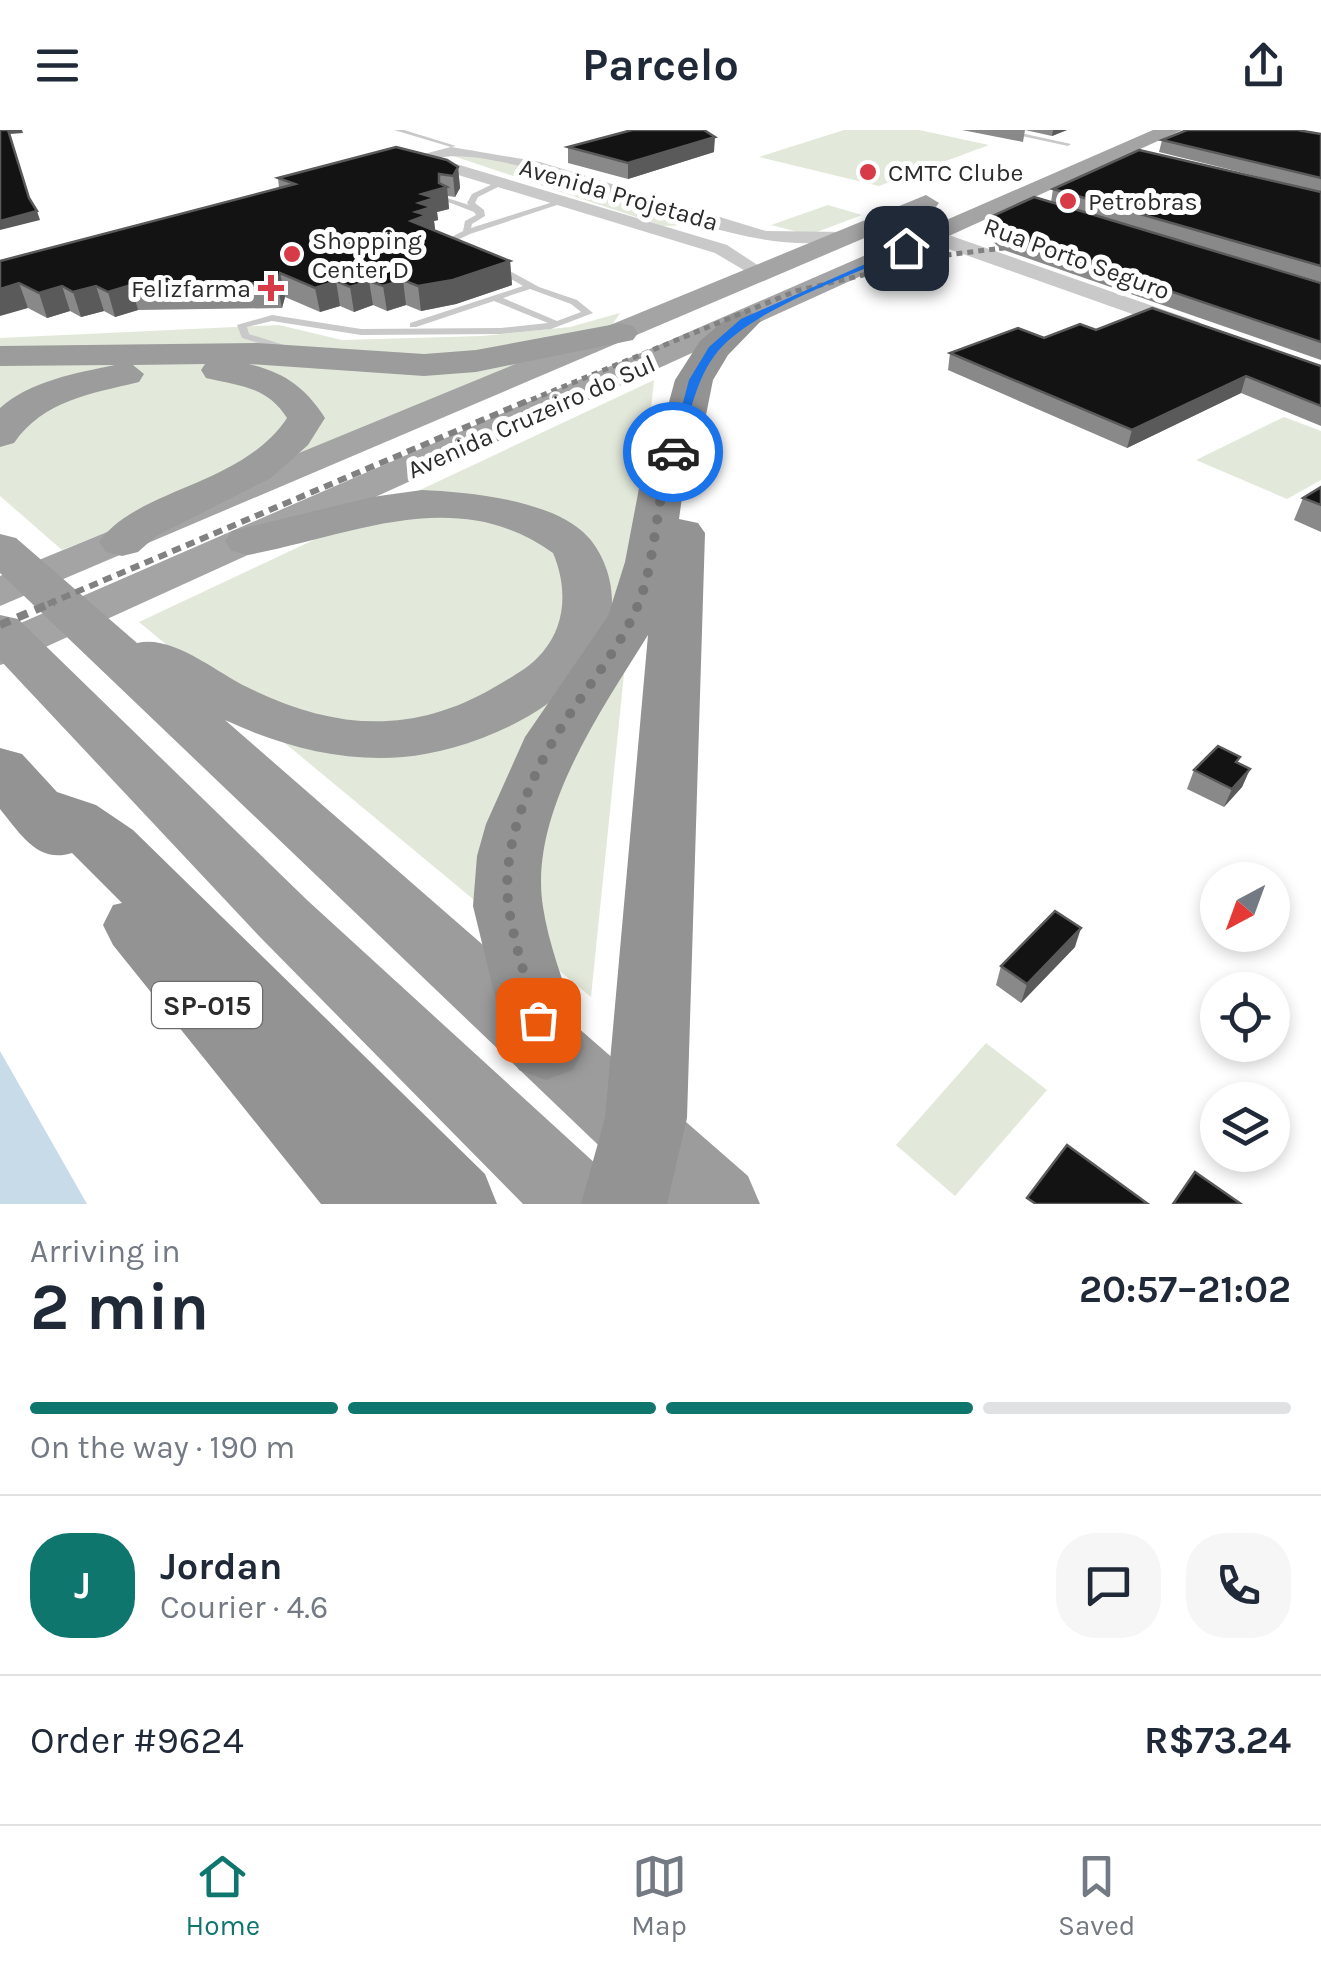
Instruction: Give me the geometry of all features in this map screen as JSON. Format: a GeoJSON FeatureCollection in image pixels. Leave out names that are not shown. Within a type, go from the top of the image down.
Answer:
{"type":"FeatureCollection","features":[{"type":"Feature","properties":{"kind":"highway"},"geometry":{"type":"LineString","coordinates":[[546,1046],[508,906],[510,856],[534,780],[555,737],[634,616],[650,562],[662,483],[681,435],[694,380],[713,350],[744,321]]}},
{"type":"Feature","properties":{"kind":"highway"},"geometry":{"type":"LineString","coordinates":[[0,356],[184,351],[449,364],[621,333]]}},
{"type":"Feature","properties":{"kind":"highway"},"geometry":{"type":"LineString","coordinates":[[0,436],[4,424],[28,406],[66,388],[136,372],[225,370],[267,379],[295,397],[306,418],[298,437],[274,458],[140,527],[112,546]]}},
{"type":"Feature","properties":{"kind":"highway"},"geometry":{"type":"LineString","coordinates":[[624,1204],[646,1118],[681,553],[681,435]]}},
{"type":"Feature","properties":{"kind":"highway"},"geometry":{"type":"LineString","coordinates":[[114,648],[138,651],[252,710],[306,731],[389,738],[465,726],[547,680],[575,646],[590,611],[587,578],[573,546],[539,524],[496,510],[424,502],[390,505],[285,536],[248,541]]}},
{"type":"Feature","properties":{"kind":"highway"},"geometry":{"type":"LineString","coordinates":[[0,548],[719,1204]]}},
{"type":"Feature","properties":{"kind":"highway"},"geometry":{"type":"LineString","coordinates":[[0,630],[284,918],[580,1204]]}},
{"type":"Feature","properties":{"kind":"highway"},"geometry":{"type":"LineString","coordinates":[[17,788],[110,847],[454,1204]]}},
{"type":"Feature","properties":{"kind":"highway","name":"SP-015"},"geometry":{"type":"LineString","coordinates":[[17,788],[376,1204]]}},
{"type":"Feature","properties":{"kind":"main road","name":"Avenida Cruzeiro do Sul"},"geometry":{"type":"LineString","coordinates":[[0,650],[933,236],[1036,195],[1171,130]]}},
{"type":"Feature","properties":{"kind":"main road"},"geometry":{"type":"LineString","coordinates":[[1036,195],[1058,174],[1029,160],[1076,140]]}},
{"type":"Feature","properties":{"kind":"main road","name":"Avenida Cruzeiro do Sul"},"geometry":{"type":"LineString","coordinates":[[0,592],[943,196]]}},
{"type":"Feature","properties":{"kind":"street","name":"Avenida Projetada"},"geometry":{"type":"LineString","coordinates":[[759,274],[721,249],[415,158],[453,146],[510,156],[775,238],[858,232]]}},
{"type":"Feature","properties":{"kind":"street"},"geometry":{"type":"LineString","coordinates":[[1124,151],[1160,160]]}},
{"type":"Feature","properties":{"kind":"street"},"geometry":{"type":"LineString","coordinates":[[645,227],[669,230],[697,226],[700,221],[695,213]]}},
{"type":"Feature","properties":{"kind":"street","name":"Rua Porto Seguro"},"geometry":{"type":"LineString","coordinates":[[858,232],[933,236],[1212,334]]}},
{"type":"Feature","properties":{"kind":"lane"},"geometry":{"type":"LineString","coordinates":[[397,130],[453,146]]}},
{"type":"Feature","properties":{"kind":"lane"},"geometry":{"type":"LineString","coordinates":[[997,130],[1076,140]]}},
{"type":"Feature","properties":{"kind":"lane"},"geometry":{"type":"LineString","coordinates":[[480,212],[471,204],[475,196],[500,184]]}},
{"type":"Feature","properties":{"kind":"lane"},"geometry":{"type":"LineString","coordinates":[[446,200],[507,220]]}},
{"type":"Feature","properties":{"kind":"lane"},"geometry":{"type":"LineString","coordinates":[[464,253],[450,248],[448,241],[559,203]]}},
{"type":"Feature","properties":{"kind":"lane"},"geometry":{"type":"LineString","coordinates":[[467,232],[468,223],[481,216],[480,212]]}},
{"type":"Feature","properties":{"kind":"lane"},"geometry":{"type":"LineString","coordinates":[[327,359],[258,342],[245,336],[242,325],[272,318],[361,332],[493,331],[559,324],[584,317],[587,309],[478,258]]}},
{"type":"Feature","properties":{"kind":"lane"},"geometry":{"type":"LineString","coordinates":[[395,331],[531,286]]}},
{"type":"Feature","properties":{"kind":"lane"},"geometry":{"type":"LineString","coordinates":[[494,298],[559,324]]}},
{"type":"Feature","properties":{"kind":"lane"},"geometry":{"type":"LineString","coordinates":[[451,312],[493,331]]}},
{"type":"Feature","properties":{"kind":"green space","name":"CMTC Clube"},"geometry":{"type":"Polygon","coordinates":[[[844,130],[919,130],[989,145],[879,186],[759,157],[844,130]]]}},
{"type":"Feature","properties":{"kind":"green space"},"geometry":{"type":"Polygon","coordinates":[[[471,150],[683,215],[687,225],[663,226],[450,155],[471,150]]]}},
{"type":"Feature","properties":{"kind":"green space"},"geometry":{"type":"Polygon","coordinates":[[[828,205],[862,215],[809,235],[771,225],[828,205]]]}},
{"type":"Feature","properties":{"kind":"green space"},"geometry":{"type":"Polygon","coordinates":[[[620,313],[609,330],[62,550],[0,496],[0,338],[279,325],[342,340],[482,336],[570,327],[620,313]]]}},
{"type":"Feature","properties":{"kind":"green space"},"geometry":{"type":"Polygon","coordinates":[[[654,380],[591,997],[139,622],[654,380]]]}},
{"type":"Feature","properties":{"kind":"green space"},"geometry":{"type":"Polygon","coordinates":[[[1284,417],[1321,431],[1321,480],[1287,499],[1196,460],[1284,417]]]}},
{"type":"Feature","properties":{"kind":"green space"},"geometry":{"type":"Polygon","coordinates":[[[986,1043],[1047,1090],[955,1196],[896,1145],[986,1043]]]}},
{"type":"Feature","properties":{"kind":"water"},"geometry":{"type":"Polygon","coordinates":[[[0,1051],[87,1204],[0,1204],[0,1051]]]}},
{"type":"Feature","properties":{"kind":"building"},"geometry":{"type":"Polygon","coordinates":[[[0,130],[8,130],[29,198],[37,211],[0,221],[0,130]]]}},
{"type":"Feature","properties":{"kind":"building"},"geometry":{"type":"Polygon","coordinates":[[[632,130],[704,130],[715,137],[628,163],[568,147],[632,130]]]}},
{"type":"Feature","properties":{"kind":"building"},"geometry":{"type":"Polygon","coordinates":[[[1187,130],[1297,130],[1321,134],[1321,178],[1162,140],[1187,130]]]}},
{"type":"Feature","properties":{"kind":"building"},"geometry":{"type":"Polygon","coordinates":[[[396,147],[447,160],[458,167],[453,176],[439,174],[439,183],[447,187],[422,194],[435,198],[419,203],[432,207],[416,212],[427,215],[411,221],[510,261],[453,280],[418,286],[403,280],[383,286],[369,281],[350,287],[336,281],[315,288],[280,273],[277,283],[131,285],[108,292],[96,286],[73,292],[62,286],[39,293],[19,283],[0,289],[0,261],[295,184],[278,178],[396,147]]]}},
{"type":"Feature","properties":{"kind":"building"},"geometry":{"type":"Polygon","coordinates":[[[1139,150],[1321,192],[1321,266],[1053,189],[1139,150]]]}},
{"type":"Feature","properties":{"kind":"building"},"geometry":{"type":"Polygon","coordinates":[[[1034,197],[1321,283],[1321,342],[1004,235],[986,219],[1034,197]]]}},
{"type":"Feature","properties":{"kind":"building"},"geometry":{"type":"Polygon","coordinates":[[[1152,308],[1321,366],[1321,406],[1246,376],[1132,430],[950,353],[1018,328],[1044,338],[1080,324],[1096,330],[1152,308]]]}},
{"type":"Feature","properties":{"kind":"building"},"geometry":{"type":"Polygon","coordinates":[[[1321,487],[1321,505],[1303,498],[1321,487]]]}},
{"type":"Feature","properties":{"kind":"building"},"geometry":{"type":"Polygon","coordinates":[[[1218,746],[1240,757],[1236,762],[1250,769],[1232,789],[1194,770],[1218,746]]]}},
{"type":"Feature","properties":{"kind":"building"},"geometry":{"type":"Polygon","coordinates":[[[1055,911],[1081,928],[1027,984],[1001,966],[1055,911]]]}},
{"type":"Feature","properties":{"kind":"building"},"geometry":{"type":"Polygon","coordinates":[[[1067,1145],[1148,1204],[1036,1204],[1027,1198],[1067,1145]]]}},
{"type":"Feature","properties":{"kind":"building"},"geometry":{"type":"Polygon","coordinates":[[[1195,1172],[1241,1204],[1173,1204],[1195,1172]]]}},
{"type":"Feature","properties":{"kind":"railway"},"geometry":{"type":"LineString","coordinates":[[990,250],[1028,245]]}},
{"type":"Feature","properties":{"kind":"railway"},"geometry":{"type":"LineString","coordinates":[[521,404],[796,291],[947,255],[1010,247]]}},
{"type":"Feature","properties":{"kind":"railway"},"geometry":{"type":"LineString","coordinates":[[48,604],[527,401]]}},
{"type":"Feature","properties":{"kind":"railway"},"geometry":{"type":"LineString","coordinates":[[0,625],[54,602]]}},
{"type":"Feature","properties":{"kind":"way so far"},"geometry":{"type":"LineString","coordinates":[[538,1020],[508,906],[510,856],[534,780],[555,737],[634,616],[650,562],[662,483],[673,452]]}},
{"type":"Feature","properties":{"kind":"place","name":"CMTC Clube"},"geometry":{"type":"Point","coordinates":[868,172]}},
{"type":"Feature","properties":{"kind":"place","name":"Petrobras"},"geometry":{"type":"Point","coordinates":[1068,201]}},
{"type":"Feature","properties":{"kind":"place","name":"Shopping Center D"},"geometry":{"type":"Point","coordinates":[292,254]}},
{"type":"Feature","properties":{"kind":"place","name":"Felizfarma"},"geometry":{"type":"Point","coordinates":[271,288]}},
{"type":"Feature","properties":{"kind":"route"},"geometry":{"type":"LineString","coordinates":[[673,452],[694,380],[713,350],[744,321],[906,248]]}}]}
